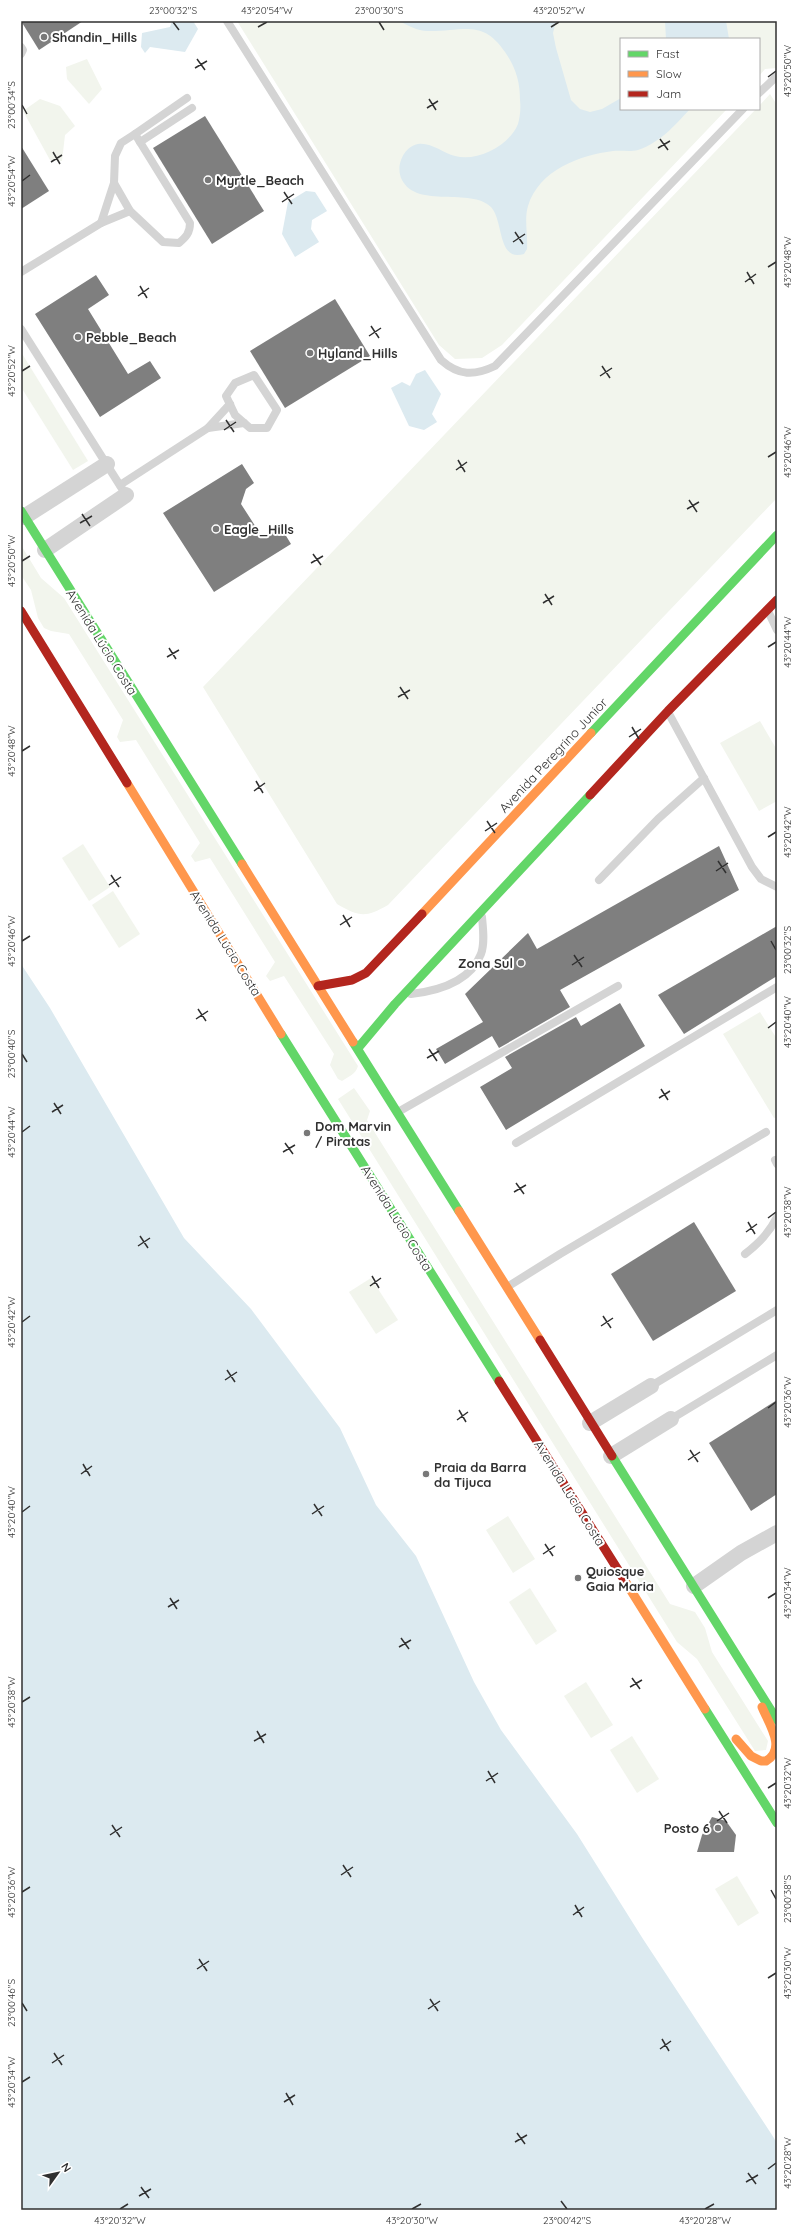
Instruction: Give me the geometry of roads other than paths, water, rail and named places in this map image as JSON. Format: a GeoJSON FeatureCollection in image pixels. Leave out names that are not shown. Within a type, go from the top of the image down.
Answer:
{"type":"FeatureCollection","features":[{"type":"Feature","properties":{"kind":"main road","name":"Avenida Lúcio Costa"},"geometry":{"type":"LineString","coordinates":[[22,514],[358,1048],[590,1423],[777,1720]]}},
{"type":"Feature","properties":{"kind":"main road","name":"Avenida Peregrino Junior"},"geometry":{"type":"LineString","coordinates":[[318,986],[346,982],[366,973],[777,535]]}},
{"type":"Feature","properties":{"kind":"main road"},"geometry":{"type":"LineString","coordinates":[[358,1048],[404,994],[668,711],[777,600]]}},
{"type":"Feature","properties":{"kind":"main road","name":"Avenida Lúcio Costa"},"geometry":{"type":"LineString","coordinates":[[21,611],[323,1101],[777,1823]]}},
{"type":"Feature","properties":{"kind":"main road"},"geometry":{"type":"LineString","coordinates":[[690,1684],[755,1760],[763,1762],[773,1757],[776,1750],[776,1744],[752,1682]]}},
{"type":"Feature","properties":{"kind":"street"},"geometry":{"type":"LineString","coordinates":[[22,514],[107,464]]}},
{"type":"Feature","properties":{"kind":"street"},"geometry":{"type":"LineString","coordinates":[[45,550],[123,490]]}},
{"type":"Feature","properties":{"kind":"street"},"geometry":{"type":"LineString","coordinates":[[590,1423],[651,1386]]}},
{"type":"Feature","properties":{"kind":"street"},"geometry":{"type":"LineString","coordinates":[[611,1456],[671,1419]]}},
{"type":"Feature","properties":{"kind":"street"},"geometry":{"type":"LineString","coordinates":[[694,1586],[741,1553],[777,1533]]}},
{"type":"Feature","properties":{"kind":"lane"},"geometry":{"type":"LineString","coordinates":[[227,21],[441,360],[455,371],[464,374],[473,374],[496,366],[742,110]]}},
{"type":"Feature","properties":{"kind":"lane"},"geometry":{"type":"LineString","coordinates":[[21,47],[23,50],[21,54]]}},
{"type":"Feature","properties":{"kind":"lane"},"geometry":{"type":"LineString","coordinates":[[760,92],[777,76]]}},
{"type":"Feature","properties":{"kind":"lane"},"geometry":{"type":"LineString","coordinates":[[101,223],[114,183],[115,156],[121,143],[187,98]]}},
{"type":"Feature","properties":{"kind":"lane"},"geometry":{"type":"LineString","coordinates":[[140,142],[192,108]]}},
{"type":"Feature","properties":{"kind":"lane"},"geometry":{"type":"LineString","coordinates":[[114,183],[130,211],[163,242],[178,243],[186,237],[190,230],[190,224],[135,134]]}},
{"type":"Feature","properties":{"kind":"lane"},"geometry":{"type":"LineString","coordinates":[[21,272],[101,223],[130,211]]}},
{"type":"Feature","properties":{"kind":"lane"},"geometry":{"type":"LineString","coordinates":[[21,329],[123,490],[208,428],[230,404]]}},
{"type":"Feature","properties":{"kind":"lane"},"geometry":{"type":"LineString","coordinates":[[254,375],[276,410],[267,428],[250,428],[244,423],[235,415],[226,396],[235,383],[254,375]]}},
{"type":"Feature","properties":{"kind":"lane"},"geometry":{"type":"LineString","coordinates":[[208,428],[244,423]]}},
{"type":"Feature","properties":{"kind":"lane"},"geometry":{"type":"LineString","coordinates":[[768,609],[777,630]]}},
{"type":"Feature","properties":{"kind":"lane"},"geometry":{"type":"LineString","coordinates":[[668,711],[752,867],[761,879],[777,887]]}},
{"type":"Feature","properties":{"kind":"lane"},"geometry":{"type":"LineString","coordinates":[[599,880],[658,819],[704,778]]}},
{"type":"Feature","properties":{"kind":"lane"},"geometry":{"type":"LineString","coordinates":[[404,994],[434,991],[446,987],[470,970],[481,954],[483,939],[482,911]]}},
{"type":"Feature","properties":{"kind":"lane"},"geometry":{"type":"LineString","coordinates":[[397,1113],[618,986]]}},
{"type":"Feature","properties":{"kind":"lane"},"geometry":{"type":"LineString","coordinates":[[516,1143],[777,987]]}},
{"type":"Feature","properties":{"kind":"lane"},"geometry":{"type":"LineString","coordinates":[[506,1288],[560,1254],[766,1132]]}},
{"type":"Feature","properties":{"kind":"lane"},"geometry":{"type":"LineString","coordinates":[[746,1254],[759,1244],[777,1217]]}},
{"type":"Feature","properties":{"kind":"lane"},"geometry":{"type":"LineString","coordinates":[[651,1386],[777,1310]]}},
{"type":"Feature","properties":{"kind":"lane"},"geometry":{"type":"LineString","coordinates":[[671,1419],[777,1355]]}},
{"type":"Feature","properties":{"kind":"place","name":"Shandin_Hills"},"geometry":{"type":"Point","coordinates":[44,37]}},
{"type":"Feature","properties":{"kind":"place","name":"Myrtle_Beach"},"geometry":{"type":"Point","coordinates":[208,180]}},
{"type":"Feature","properties":{"kind":"place","name":"Pebble_Beach"},"geometry":{"type":"Point","coordinates":[78,337]}},
{"type":"Feature","properties":{"kind":"place","name":"Hyland_Hills"},"geometry":{"type":"Point","coordinates":[310,353]}},
{"type":"Feature","properties":{"kind":"place","name":"Eagle_Hills"},"geometry":{"type":"Point","coordinates":[216,529]}},
{"type":"Feature","properties":{"kind":"place","name":"Zona Sul"},"geometry":{"type":"Point","coordinates":[521,963]}},
{"type":"Feature","properties":{"kind":"place","name":"Dom Marvin / Piratas"},"geometry":{"type":"Point","coordinates":[307,1133]}},
{"type":"Feature","properties":{"kind":"place","name":"Praia da Barra da Tijuca"},"geometry":{"type":"Point","coordinates":[426,1474]}},
{"type":"Feature","properties":{"kind":"place","name":"Quiosque Gaia Maria"},"geometry":{"type":"Point","coordinates":[578,1578]}},
{"type":"Feature","properties":{"kind":"place","name":"Posto 6"},"geometry":{"type":"Point","coordinates":[718,1828]}}]}
